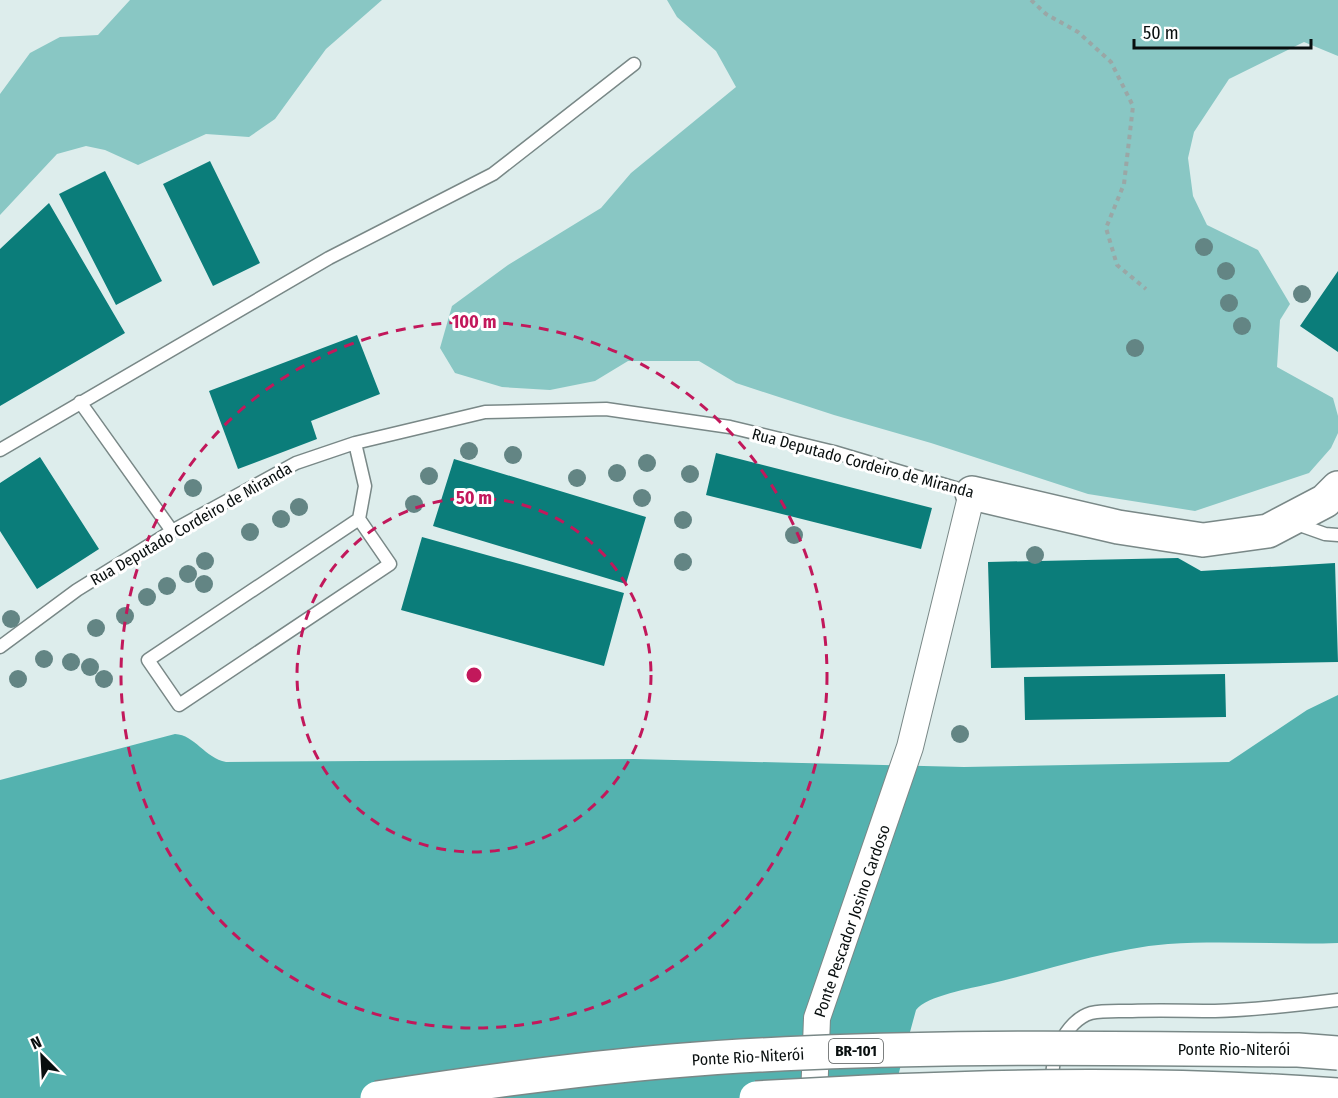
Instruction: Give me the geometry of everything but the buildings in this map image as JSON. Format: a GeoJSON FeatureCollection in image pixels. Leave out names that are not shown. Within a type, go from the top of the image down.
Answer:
{"type":"FeatureCollection","features":[{"type":"Feature","properties":{"kind":"main road","name":"Rua Deputado Cordeiro de Miranda"},"geometry":{"type":"LineString","coordinates":[[972,493],[1118,527],[1203,540],[1268,531],[1325,501],[1338,488]]}},
{"type":"Feature","properties":{"kind":"main road","name":"Ponte Rio-Niterói"},"geometry":{"type":"LineString","coordinates":[[377,1098],[460,1085],[671,1061],[764,1055],[1040,1048],[1299,1050],[1338,1053]]}},
{"type":"Feature","properties":{"kind":"main road"},"geometry":{"type":"LineString","coordinates":[[756,1098],[959,1088],[1228,1089],[1338,1095]]}},
{"type":"Feature","properties":{"kind":"street","name":"Ponte Pescador Josino Cardoso"},"geometry":{"type":"LineString","coordinates":[[814,1098],[817,1018],[910,747],[972,493]]}},
{"type":"Feature","properties":{"kind":"lane"},"geometry":{"type":"LineString","coordinates":[[0,450],[330,258],[493,174],[634,64]]}},
{"type":"Feature","properties":{"kind":"lane"},"geometry":{"type":"LineString","coordinates":[[80,402],[172,531]]}},
{"type":"Feature","properties":{"kind":"lane","name":"Rua Deputado Cordeiro de Miranda"},"geometry":{"type":"LineString","coordinates":[[0,647],[77,590],[172,531],[296,463],[355,443],[485,412],[606,409],[730,427],[834,452],[972,493]]}},
{"type":"Feature","properties":{"kind":"lane"},"geometry":{"type":"LineString","coordinates":[[355,443],[365,486],[359,519],[390,564],[179,705],[148,660],[359,519]]}},
{"type":"Feature","properties":{"kind":"lane"},"geometry":{"type":"LineString","coordinates":[[1287,520],[1325,534],[1338,536]]}},
{"type":"Feature","properties":{"kind":"lane"},"geometry":{"type":"LineString","coordinates":[[1058,1098],[1052,1080],[1053,1061],[1061,1039],[1090,1013],[1216,1011],[1338,1000]]}},
{"type":"Feature","properties":{"kind":"path"},"geometry":{"type":"LineString","coordinates":[[1031,0],[1046,14],[1078,32],[1111,62],[1133,106],[1125,184],[1106,228],[1117,265],[1146,289]]}},
{"type":"Feature","properties":{"kind":"shaded area"},"geometry":{"type":"Polygon","coordinates":[[[130,0],[382,0],[326,49],[275,119],[249,137],[206,134],[138,165],[105,150],[86,146],[57,154],[0,215],[0,94],[30,53],[60,37],[98,35],[130,0]]]}},
{"type":"Feature","properties":{"kind":"shaded area"},"geometry":{"type":"Polygon","coordinates":[[[667,0],[1338,0],[1338,56],[1304,42],[1229,79],[1194,132],[1188,158],[1193,196],[1207,225],[1258,250],[1290,304],[1280,320],[1277,367],[1333,398],[1338,416],[1338,433],[1331,448],[1309,473],[1195,511],[1088,494],[736,383],[699,361],[628,361],[595,381],[550,390],[502,387],[455,373],[440,348],[452,306],[508,265],[601,208],[631,173],[736,87],[716,51],[677,17],[667,0]]]}},
{"type":"Feature","properties":{"kind":"shaded area"},"geometry":{"type":"Polygon","coordinates":[[[1338,695],[1338,943],[1210,942],[1145,947],[1100,955],[939,997],[921,1005],[916,1010],[892,1098],[0,1098],[0,780],[175,734],[188,738],[212,756],[226,762],[634,759],[964,767],[1229,762],[1307,710],[1338,695]]]}}]}
